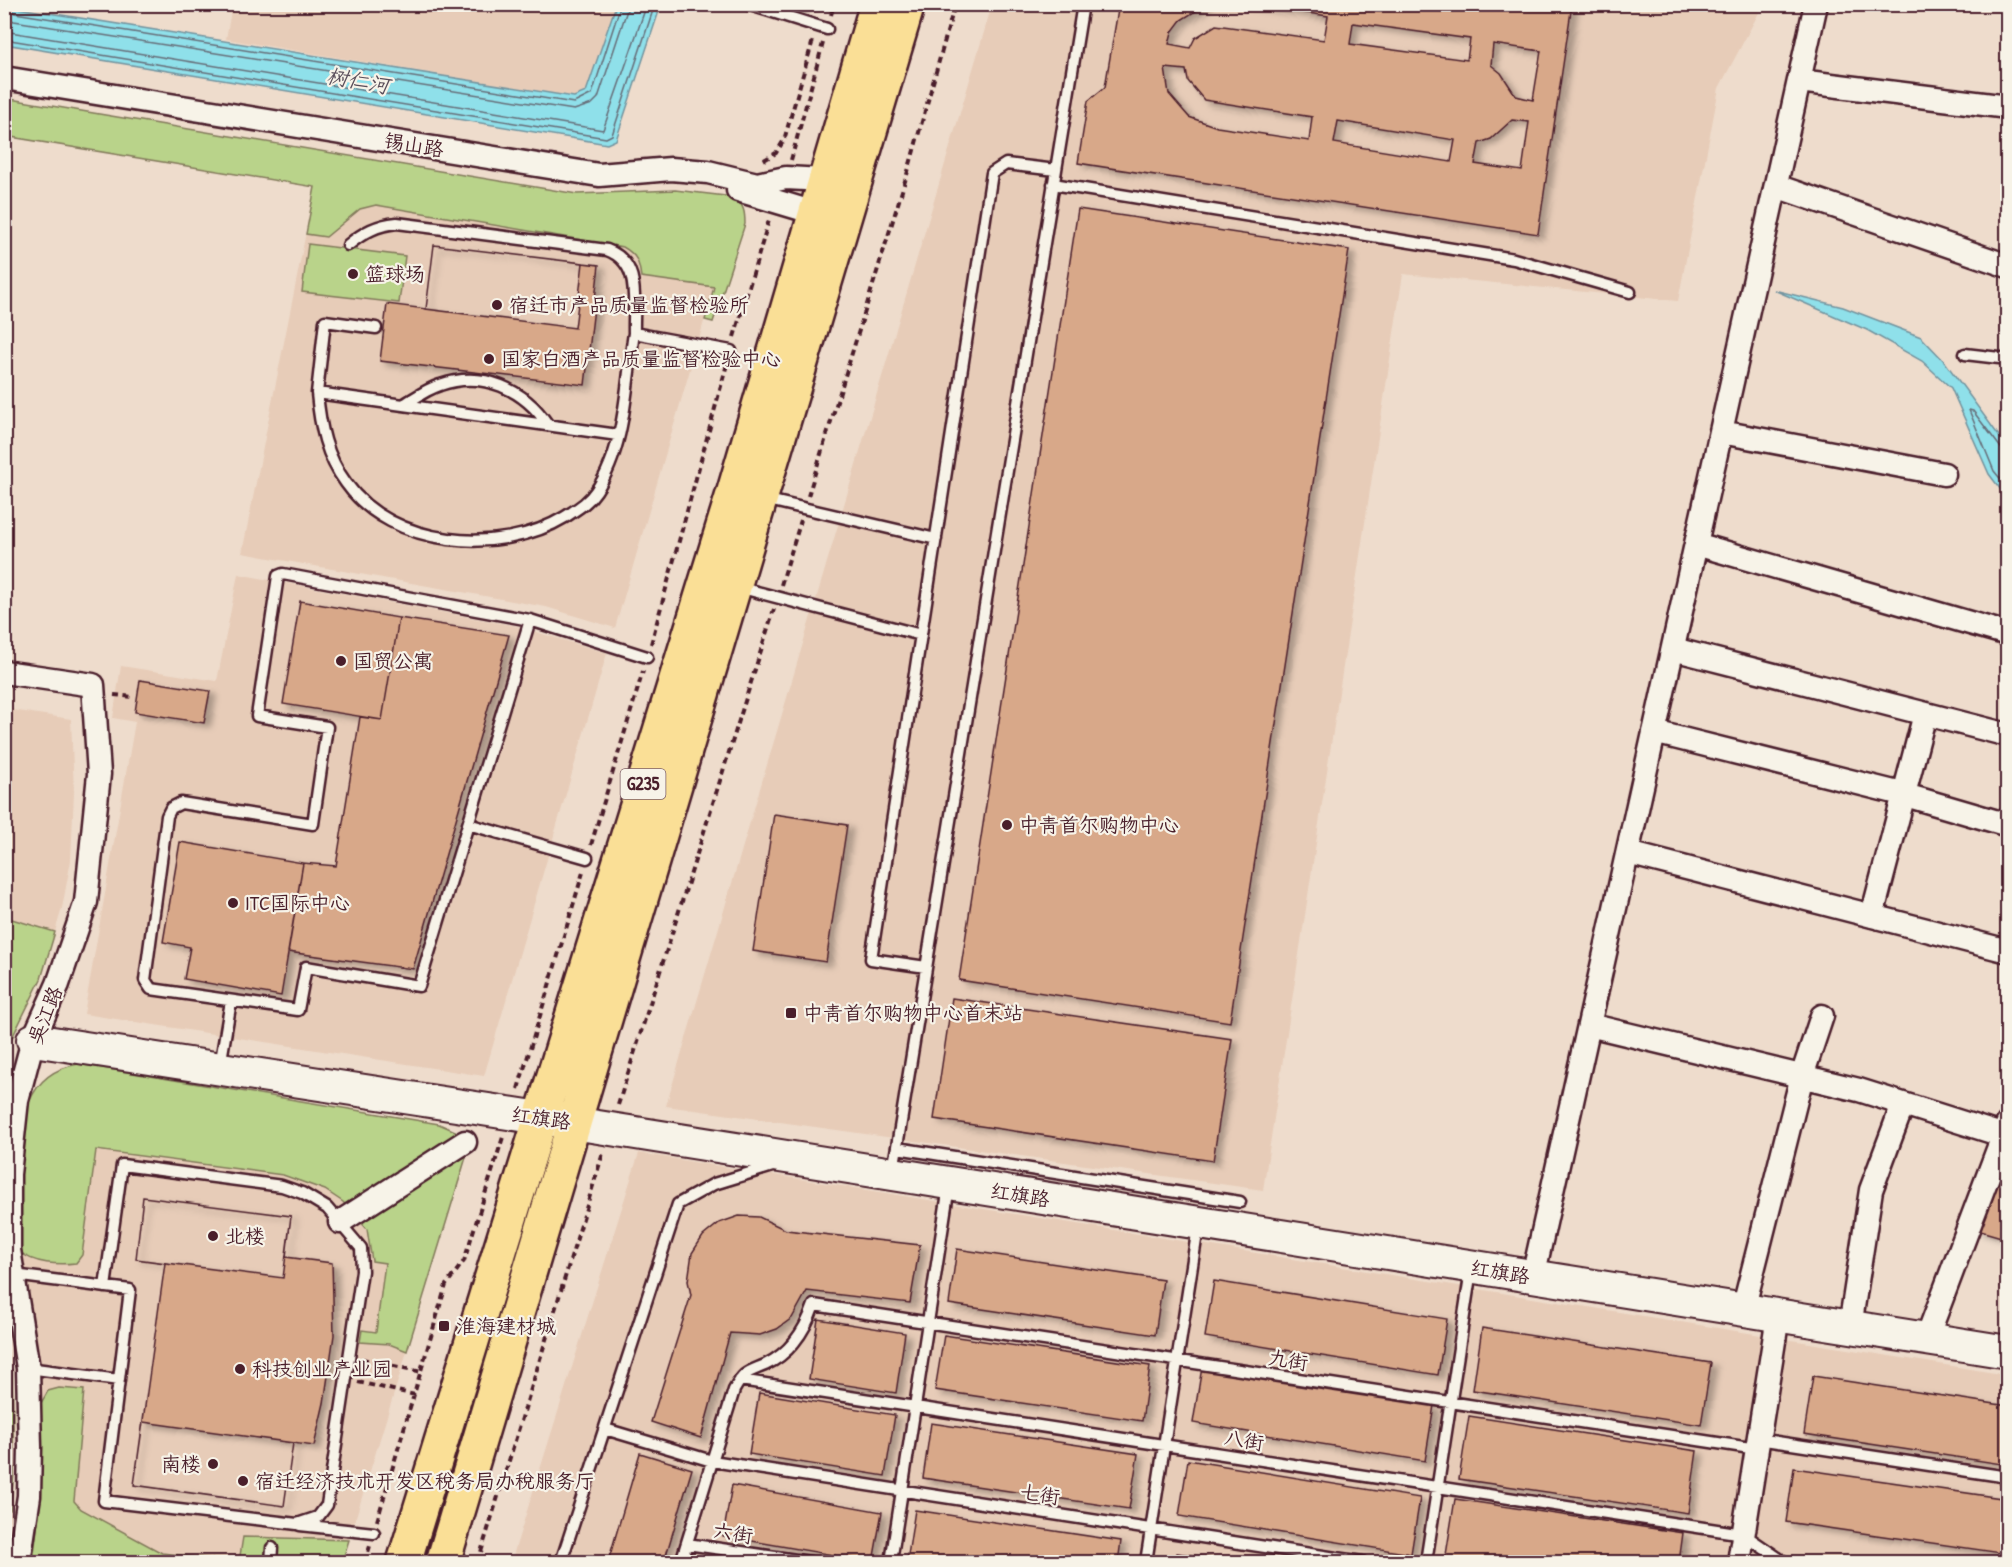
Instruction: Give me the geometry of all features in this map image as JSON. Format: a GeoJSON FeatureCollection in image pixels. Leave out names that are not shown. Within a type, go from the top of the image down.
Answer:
{"type":"FeatureCollection","features":[{"type":"Feature","properties":{"kind":"highway","name":"G235"},"geometry":{"type":"LineString","coordinates":[[443,1563],[735,586],[748,495],[815,213],[877,4]]}},
{"type":"Feature","properties":{"kind":"highway","name":"G235"},"geometry":{"type":"LineString","coordinates":[[404,1563],[525,1116],[748,495],[908,4]]}},
{"type":"Feature","properties":{"kind":"street"},"geometry":{"type":"LineString","coordinates":[[1533,1277],[1816,4]]}},
{"type":"Feature","properties":{"kind":"street","name":"锡山路"},"geometry":{"type":"LineString","coordinates":[[4,78],[599,175],[671,169],[708,172],[757,183],[786,178],[824,180]]}},
{"type":"Feature","properties":{"kind":"street"},"geometry":{"type":"LineString","coordinates":[[1799,81],[2007,107]]}},
{"type":"Feature","properties":{"kind":"street","name":"锡山路"},"geometry":{"type":"LineString","coordinates":[[4,89],[598,186],[664,180],[704,182],[815,213]]}},
{"type":"Feature","properties":{"kind":"street"},"geometry":{"type":"LineString","coordinates":[[1776,186],[2007,266]]}},
{"type":"Feature","properties":{"kind":"street"},"geometry":{"type":"LineString","coordinates":[[1721,432],[1944,474]]}},
{"type":"Feature","properties":{"kind":"street"},"geometry":{"type":"LineString","coordinates":[[1696,544],[2007,634]]}},
{"type":"Feature","properties":{"kind":"street"},"geometry":{"type":"LineString","coordinates":[[1673,650],[2007,735]]}},
{"type":"Feature","properties":{"kind":"street","name":"吴江路"},"geometry":{"type":"LineString","coordinates":[[4,672],[93,685],[99,774],[86,902],[58,984],[33,1040],[17,1100],[9,1174],[9,1274],[28,1368],[29,1496],[19,1563]]}},
{"type":"Feature","properties":{"kind":"street"},"geometry":{"type":"LineString","coordinates":[[1872,916],[1924,714]]}},
{"type":"Feature","properties":{"kind":"street"},"geometry":{"type":"LineString","coordinates":[[1654,732],[1902,794],[2007,825]]}},
{"type":"Feature","properties":{"kind":"street"},"geometry":{"type":"LineString","coordinates":[[1628,853],[2007,951]]}},
{"type":"Feature","properties":{"kind":"street"},"geometry":{"type":"LineString","coordinates":[[1743,1310],[1802,1076],[1822,1016]]}},
{"type":"Feature","properties":{"kind":"street"},"geometry":{"type":"LineString","coordinates":[[1589,1025],[1802,1076],[2006,1131],[1926,1340]]}},
{"type":"Feature","properties":{"kind":"street","name":"红旗路"},"geometry":{"type":"LineString","coordinates":[[33,1040],[796,1159],[895,1161],[949,1184],[2007,1353]]}},
{"type":"Feature","properties":{"kind":"street"},"geometry":{"type":"LineString","coordinates":[[1850,1327],[1871,1190],[1903,1104]]}},
{"type":"Feature","properties":{"kind":"street"},"geometry":{"type":"LineString","coordinates":[[340,1222],[465,1142]]}},
{"type":"Feature","properties":{"kind":"street"},"geometry":{"type":"LineString","coordinates":[[1739,1563],[1778,1316]]}},
{"type":"Feature","properties":{"kind":"lane"},"geometry":{"type":"LineString","coordinates":[[747,4],[822,27]]}},
{"type":"Feature","properties":{"kind":"lane"},"geometry":{"type":"LineString","coordinates":[[1083,4],[895,1161],[1240,1202]]}},
{"type":"Feature","properties":{"kind":"lane"},"geometry":{"type":"LineString","coordinates":[[926,968],[871,959],[992,172],[1006,164],[1056,170]]}},
{"type":"Feature","properties":{"kind":"lane"},"geometry":{"type":"LineString","coordinates":[[1053,184],[1514,259],[1630,292]]}},
{"type":"Feature","properties":{"kind":"lane"},"geometry":{"type":"LineString","coordinates":[[348,245],[381,225],[397,223],[607,250],[619,254],[627,262],[633,280],[634,333],[618,435],[601,483],[585,505],[553,524],[526,533],[487,541],[452,540],[415,531],[381,514],[362,501],[346,484],[324,441],[317,393],[325,321],[376,328]]}},
{"type":"Feature","properties":{"kind":"lane"},"geometry":{"type":"LineString","coordinates":[[634,333],[731,351]]}},
{"type":"Feature","properties":{"kind":"lane"},"geometry":{"type":"LineString","coordinates":[[1965,354],[2007,358]]}},
{"type":"Feature","properties":{"kind":"lane"},"geometry":{"type":"LineString","coordinates":[[403,405],[439,385],[476,381],[510,388],[536,407],[548,425]]}},
{"type":"Feature","properties":{"kind":"lane"},"geometry":{"type":"LineString","coordinates":[[317,393],[618,435]]}},
{"type":"Feature","properties":{"kind":"lane"},"geometry":{"type":"LineString","coordinates":[[748,495],[804,510],[936,539]]}},
{"type":"Feature","properties":{"kind":"lane"},"geometry":{"type":"LineString","coordinates":[[530,620],[420,986],[306,967],[298,1010],[151,989],[145,980],[167,816],[171,808],[181,803],[313,824],[327,727],[257,716],[278,576],[283,574],[530,620],[647,657]]}},
{"type":"Feature","properties":{"kind":"lane"},"geometry":{"type":"LineString","coordinates":[[735,586],[921,635]]}},
{"type":"Feature","properties":{"kind":"lane"},"geometry":{"type":"LineString","coordinates":[[468,824],[587,858]]}},
{"type":"Feature","properties":{"kind":"lane"},"geometry":{"type":"LineString","coordinates":[[219,1068],[231,1001]]}},
{"type":"Feature","properties":{"kind":"lane"},"geometry":{"type":"LineString","coordinates":[[561,1563],[678,1204],[714,1184],[796,1159]]}},
{"type":"Feature","properties":{"kind":"lane"},"geometry":{"type":"LineString","coordinates":[[105,1287],[122,1164],[282,1185],[327,1208],[340,1222],[361,1248],[362,1271],[327,1505],[318,1517],[297,1524]]}},
{"type":"Feature","properties":{"kind":"lane"},"geometry":{"type":"LineString","coordinates":[[891,1563],[949,1184]]}},
{"type":"Feature","properties":{"kind":"lane"},"geometry":{"type":"LineString","coordinates":[[1146,1563],[1199,1223]]}},
{"type":"Feature","properties":{"kind":"lane"},"geometry":{"type":"LineString","coordinates":[[1426,1563],[1471,1267]]}},
{"type":"Feature","properties":{"kind":"lane"},"geometry":{"type":"LineString","coordinates":[[9,1274],[130,1290],[104,1501],[374,1533]]}},
{"type":"Feature","properties":{"kind":"lane","name":"九街"},"geometry":{"type":"LineString","coordinates":[[740,1380],[745,1372],[766,1365],[792,1346],[806,1328],[814,1305],[1450,1403],[2007,1477]]}},
{"type":"Feature","properties":{"kind":"lane"},"geometry":{"type":"LineString","coordinates":[[28,1368],[118,1380]]}},
{"type":"Feature","properties":{"kind":"lane"},"geometry":{"type":"LineString","coordinates":[[681,1563],[734,1390],[740,1380]]}},
{"type":"Feature","properties":{"kind":"lane","name":"八街"},"geometry":{"type":"LineString","coordinates":[[740,1380],[1743,1534]]}},
{"type":"Feature","properties":{"kind":"lane","name":"七街"},"geometry":{"type":"LineString","coordinates":[[605,1429],[712,1461],[1362,1563]]}},
{"type":"Feature","properties":{"kind":"lane"},"geometry":{"type":"LineString","coordinates":[[1743,1534],[1784,1563]]}},
{"type":"Feature","properties":{"kind":"lane","name":"六街"},"geometry":{"type":"LineString","coordinates":[[687,1544],[810,1563]]}},
{"type":"Feature","properties":{"kind":"lane"},"geometry":{"type":"LineString","coordinates":[[271,1563],[272,1548]]}},
{"type":"Feature","properties":{"kind":"path"},"geometry":{"type":"LineString","coordinates":[[757,163],[776,153],[784,140],[822,27],[834,4]]}},
{"type":"Feature","properties":{"kind":"path"},"geometry":{"type":"LineString","coordinates":[[478,1563],[909,168],[955,4]]}},
{"type":"Feature","properties":{"kind":"path"},"geometry":{"type":"LineString","coordinates":[[786,178],[822,27]]}},
{"type":"Feature","properties":{"kind":"path"},"geometry":{"type":"LineString","coordinates":[[365,1563],[446,1285],[464,1261],[525,1116],[587,858],[647,657],[775,200]]}},
{"type":"Feature","properties":{"kind":"path"},"geometry":{"type":"LineString","coordinates":[[349,1356],[422,1372]]}},
{"type":"Feature","properties":{"kind":"path"},"geometry":{"type":"LineString","coordinates":[[345,1379],[415,1395]]}},
{"type":"Feature","properties":{"kind":"shaded area"},"geometry":{"type":"Polygon","coordinates":[[[232,5],[616,5],[593,78],[586,92],[574,97],[226,39],[232,5]]]}},
{"type":"Feature","properties":{"kind":"shaded area"},"geometry":{"type":"Polygon","coordinates":[[[992,5],[1763,5],[1719,88],[1678,301],[1403,274],[1263,1190],[666,1106],[992,5]]]}},
{"type":"Feature","properties":{"kind":"shaded area"},"geometry":{"type":"Polygon","coordinates":[[[315,187],[723,256],[615,628],[546,607],[242,553],[315,187]]]}},
{"type":"Feature","properties":{"kind":"shaded area"},"geometry":{"type":"Polygon","coordinates":[[[238,574],[516,626],[607,653],[484,1076],[84,1014],[135,722],[113,718],[121,666],[217,681],[238,574]]]}},
{"type":"Feature","properties":{"kind":"shaded area"},"geometry":{"type":"Polygon","coordinates":[[[5,709],[71,719],[74,792],[71,860],[62,908],[41,979],[5,1052],[5,709]]]}},
{"type":"Feature","properties":{"kind":"shaded area"},"geometry":{"type":"Polygon","coordinates":[[[78,1064],[439,1124],[456,1131],[467,1154],[463,1170],[342,1562],[33,1562],[40,1504],[40,1405],[20,1252],[38,1087],[61,1067],[78,1064]]]}},
{"type":"Feature","properties":{"kind":"shaded area","name":"淮海建材城"},"geometry":{"type":"Polygon","coordinates":[[[639,1153],[2007,1375],[2007,1562],[511,1562],[639,1153]]]}},
{"type":"Feature","properties":{"kind":"shaded area"},"geometry":{"type":"Polygon","coordinates":[[[4,1329],[12,1371],[15,1421],[14,1474],[5,1562],[4,1329]]]}},
{"type":"Feature","properties":{"kind":"green space"},"geometry":{"type":"Polygon","coordinates":[[[4,98],[577,194],[675,190],[734,197],[743,209],[745,224],[713,322],[705,320],[714,287],[641,277],[636,259],[623,247],[376,205],[360,209],[326,237],[306,234],[315,187],[5,136],[4,98]]]}},
{"type":"Feature","properties":{"kind":"green space","name":"篮球场"},"geometry":{"type":"Polygon","coordinates":[[[308,244],[405,256],[399,303],[302,292],[308,244]]]}},
{"type":"Feature","properties":{"kind":"green space"},"geometry":{"type":"Polygon","coordinates":[[[5,917],[55,932],[41,979],[5,1052],[5,917]]]}},
{"type":"Feature","properties":{"kind":"green space"},"geometry":{"type":"Polygon","coordinates":[[[78,1064],[439,1124],[460,1133],[467,1154],[407,1351],[389,1344],[360,1342],[362,1330],[376,1332],[385,1263],[372,1261],[367,1229],[343,1202],[325,1190],[283,1175],[96,1150],[82,1255],[76,1263],[54,1264],[32,1259],[20,1252],[22,1134],[29,1103],[36,1089],[46,1078],[60,1069],[78,1064]]]}},
{"type":"Feature","properties":{"kind":"green space"},"geometry":{"type":"Polygon","coordinates":[[[12,1371],[14,1474],[10,1510],[4,1509],[4,1380],[12,1371]]]}},
{"type":"Feature","properties":{"kind":"green space"},"geometry":{"type":"Polygon","coordinates":[[[59,1388],[84,1390],[74,1501],[81,1509],[162,1553],[239,1562],[33,1562],[40,1504],[40,1405],[48,1391],[59,1388]]]}},
{"type":"Feature","properties":{"kind":"green space"},"geometry":{"type":"Polygon","coordinates":[[[243,1537],[349,1540],[342,1562],[239,1562],[243,1537]]]}},
{"type":"Feature","properties":{"kind":"water","name":"树仁河"},"geometry":{"type":"Polygon","coordinates":[[[616,5],[661,5],[616,140],[607,144],[5,44],[5,6],[574,97],[586,92],[616,5]]]}},
{"type":"Feature","properties":{"kind":"water"},"geometry":{"type":"Polygon","coordinates":[[[1774,290],[1843,307],[1921,337],[1945,362],[2007,447],[2007,498],[1989,474],[1951,388],[1922,361],[1867,330],[1774,290]]]}},
{"type":"Feature","properties":{"kind":"building"},"geometry":{"type":"Polygon","coordinates":[[[779,4],[802,4],[800,11],[779,4]]]}},
{"type":"Feature","properties":{"kind":"building"},"geometry":{"type":"Polygon","coordinates":[[[1119,4],[1207,4],[1181,20],[1172,32],[1169,44],[1190,48],[1195,38],[1216,25],[1324,40],[1328,16],[1246,4],[1572,4],[1538,234],[1078,163],[1088,101],[1105,87],[1119,4]],[[1353,23],[1350,44],[1467,60],[1470,39],[1353,23]],[[1493,44],[1491,65],[1501,73],[1516,96],[1533,100],[1541,51],[1493,44]],[[1165,68],[1169,94],[1189,117],[1217,127],[1309,141],[1312,117],[1204,100],[1188,81],[1186,70],[1165,68]],[[1512,120],[1491,139],[1479,143],[1475,164],[1522,171],[1529,122],[1512,120]],[[1338,121],[1334,143],[1451,162],[1455,140],[1338,121]]]}},
{"type":"Feature","properties":{"kind":"building"},"geometry":{"type":"Polygon","coordinates":[[[1078,209],[1349,250],[1230,1022],[959,980],[1078,209]]]}},
{"type":"Feature","properties":{"kind":"building"},"geometry":{"type":"Polygon","coordinates":[[[434,245],[599,265],[585,385],[380,361],[387,304],[426,309],[434,245]]]}},
{"type":"Feature","properties":{"kind":"building"},"geometry":{"type":"Polygon","coordinates":[[[434,245],[583,263],[575,328],[426,309],[434,245]]]}},
{"type":"Feature","properties":{"kind":"building","name":"国贸公寓"},"geometry":{"type":"Polygon","coordinates":[[[300,601],[399,618],[382,720],[283,704],[300,601]]]}},
{"type":"Feature","properties":{"kind":"building"},"geometry":{"type":"Polygon","coordinates":[[[399,618],[509,635],[413,969],[288,952],[303,863],[336,866],[360,717],[382,720],[399,618]]]}},
{"type":"Feature","properties":{"kind":"building"},"geometry":{"type":"Polygon","coordinates":[[[140,680],[210,691],[204,723],[135,712],[140,680]]]}},
{"type":"Feature","properties":{"kind":"building"},"geometry":{"type":"Polygon","coordinates":[[[774,814],[847,825],[826,962],[753,951],[774,814]]]}},
{"type":"Feature","properties":{"kind":"building","name":"ITC国际中心"},"geometry":{"type":"Polygon","coordinates":[[[180,842],[303,863],[281,996],[184,979],[190,947],[163,942],[180,842]]]}},
{"type":"Feature","properties":{"kind":"building"},"geometry":{"type":"Polygon","coordinates":[[[952,998],[1232,1039],[1213,1161],[934,1119],[952,998]]]}},
{"type":"Feature","properties":{"kind":"building"},"geometry":{"type":"Polygon","coordinates":[[[1993,1173],[2008,1178],[2008,1239],[1977,1230],[1993,1173]]]}},
{"type":"Feature","properties":{"kind":"building","name":"科技创业产业园"},"geometry":{"type":"Polygon","coordinates":[[[143,1197],[291,1216],[286,1257],[332,1263],[334,1335],[324,1403],[314,1446],[293,1443],[284,1506],[134,1485],[165,1263],[136,1259],[143,1197]]]}},
{"type":"Feature","properties":{"kind":"building","name":"北楼"},"geometry":{"type":"Polygon","coordinates":[[[143,1197],[291,1216],[283,1278],[136,1259],[143,1197]]]}},
{"type":"Feature","properties":{"kind":"building"},"geometry":{"type":"Polygon","coordinates":[[[739,1216],[759,1217],[786,1230],[920,1245],[910,1303],[807,1291],[792,1318],[777,1329],[760,1335],[730,1333],[701,1438],[651,1422],[691,1295],[688,1281],[692,1253],[703,1236],[719,1223],[739,1216]]]}},
{"type":"Feature","properties":{"kind":"building"},"geometry":{"type":"Polygon","coordinates":[[[957,1249],[1163,1280],[1155,1335],[949,1304],[957,1249]]]}},
{"type":"Feature","properties":{"kind":"building"},"geometry":{"type":"Polygon","coordinates":[[[1214,1281],[1447,1319],[1438,1375],[1205,1337],[1214,1281]]]}},
{"type":"Feature","properties":{"kind":"building"},"geometry":{"type":"Polygon","coordinates":[[[818,1319],[905,1333],[896,1393],[809,1379],[818,1319]]]}},
{"type":"Feature","properties":{"kind":"building"},"geometry":{"type":"Polygon","coordinates":[[[1482,1328],[1711,1363],[1701,1425],[1473,1390],[1482,1328]]]}},
{"type":"Feature","properties":{"kind":"building"},"geometry":{"type":"Polygon","coordinates":[[[944,1335],[1150,1366],[1142,1421],[935,1390],[944,1335]]]}},
{"type":"Feature","properties":{"kind":"building"},"geometry":{"type":"Polygon","coordinates":[[[1202,1367],[1434,1405],[1425,1461],[1193,1423],[1202,1367]]]}},
{"type":"Feature","properties":{"kind":"building"},"geometry":{"type":"Polygon","coordinates":[[[1813,1376],[2008,1406],[2008,1465],[1804,1434],[1813,1376]]]}},
{"type":"Feature","properties":{"kind":"building"},"geometry":{"type":"Polygon","coordinates":[[[759,1393],[895,1415],[885,1476],[749,1454],[759,1393]]]}},
{"type":"Feature","properties":{"kind":"building"},"geometry":{"type":"Polygon","coordinates":[[[1469,1416],[1697,1451],[1688,1513],[1459,1479],[1469,1416]]]}},
{"type":"Feature","properties":{"kind":"building","name":"南楼"},"geometry":{"type":"Polygon","coordinates":[[[143,1422],[293,1443],[284,1506],[134,1485],[143,1422]]]}},
{"type":"Feature","properties":{"kind":"building"},"geometry":{"type":"Polygon","coordinates":[[[931,1423],[1138,1454],[1129,1509],[923,1478],[931,1423]]]}},
{"type":"Feature","properties":{"kind":"building"},"geometry":{"type":"Polygon","coordinates":[[[640,1453],[692,1469],[664,1562],[608,1562],[640,1453]]]}},
{"type":"Feature","properties":{"kind":"building"},"geometry":{"type":"Polygon","coordinates":[[[1188,1460],[1420,1498],[1411,1554],[1179,1516],[1188,1460]]]}},
{"type":"Feature","properties":{"kind":"building"},"geometry":{"type":"Polygon","coordinates":[[[1794,1468],[2008,1499],[2008,1554],[1786,1522],[1794,1468]]]}},
{"type":"Feature","properties":{"kind":"building"},"geometry":{"type":"Polygon","coordinates":[[[732,1485],[882,1512],[873,1562],[723,1536],[732,1485]]]}},
{"type":"Feature","properties":{"kind":"building"},"geometry":{"type":"Polygon","coordinates":[[[1455,1499],[1683,1533],[1679,1562],[1445,1561],[1455,1499]]]}},
{"type":"Feature","properties":{"kind":"building"},"geometry":{"type":"Polygon","coordinates":[[[915,1510],[1121,1541],[1118,1562],[907,1562],[915,1510]]]}},
{"type":"Feature","properties":{"kind":"building"},"geometry":{"type":"Polygon","coordinates":[[[1177,1553],[1237,1562],[1175,1562],[1177,1553]]]}},
{"type":"Feature","properties":{"kind":"place","name":"篮球场"},"geometry":{"type":"Point","coordinates":[353,274]}},
{"type":"Feature","properties":{"kind":"place","name":"宿迁市产品质量监督检验所"},"geometry":{"type":"Point","coordinates":[497,305]}},
{"type":"Feature","properties":{"kind":"place","name":"国家白酒产品质量监督检验中心"},"geometry":{"type":"Point","coordinates":[489,359]}},
{"type":"Feature","properties":{"kind":"place","name":"国贸公寓"},"geometry":{"type":"Point","coordinates":[341,661]}},
{"type":"Feature","properties":{"kind":"place","name":"中青首尔购物中心"},"geometry":{"type":"Point","coordinates":[1007,825]}},
{"type":"Feature","properties":{"kind":"place","name":"ITC国际中心"},"geometry":{"type":"Point","coordinates":[233,903]}},
{"type":"Feature","properties":{"kind":"place","name":"中青首尔购物中心首末站"},"geometry":{"type":"Point","coordinates":[791,1013]}},
{"type":"Feature","properties":{"kind":"place","name":"北楼"},"geometry":{"type":"Point","coordinates":[213,1236]}},
{"type":"Feature","properties":{"kind":"place","name":"淮海建材城"},"geometry":{"type":"Point","coordinates":[444,1326]}},
{"type":"Feature","properties":{"kind":"place","name":"科技创业产业园"},"geometry":{"type":"Point","coordinates":[240,1369]}},
{"type":"Feature","properties":{"kind":"place","name":"南楼"},"geometry":{"type":"Point","coordinates":[213,1464]}},
{"type":"Feature","properties":{"kind":"place","name":"宿迁经济技术开发区税务局办税服务厅"},"geometry":{"type":"Point","coordinates":[243,1481]}}]}
